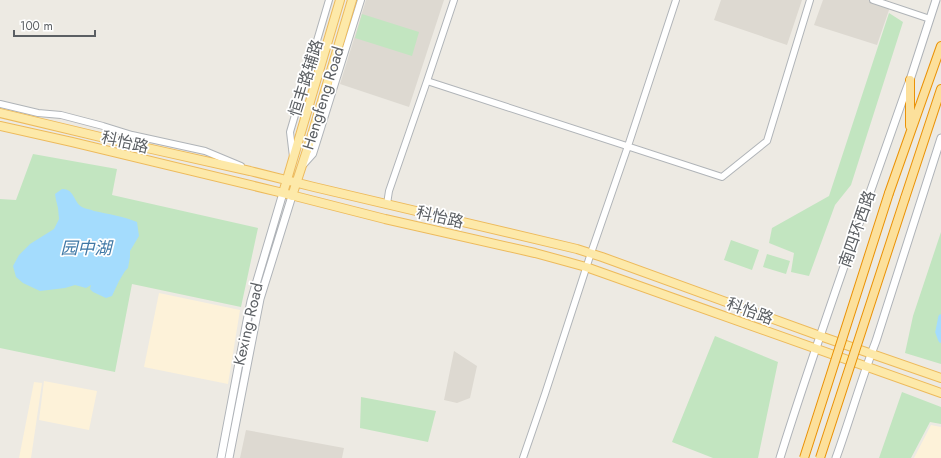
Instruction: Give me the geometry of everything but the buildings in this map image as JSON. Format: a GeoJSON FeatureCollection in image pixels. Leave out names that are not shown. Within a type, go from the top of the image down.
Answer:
{"type":"FeatureCollection","features":[{"type":"Feature","properties":{"kind":"highway"},"geometry":{"type":"LineString","coordinates":[[804,458],[889,193],[941,46]]}},
{"type":"Feature","properties":{"kind":"highway"},"geometry":{"type":"LineString","coordinates":[[910,80],[910,133]]}},
{"type":"Feature","properties":{"kind":"highway"},"geometry":{"type":"LineString","coordinates":[[820,458],[941,91]]}},
{"type":"Feature","properties":{"kind":"main road","name":"Hengfeng Road"},"geometry":{"type":"LineString","coordinates":[[283,193],[340,0]]}},
{"type":"Feature","properties":{"kind":"main road","name":"Hengfeng Road"},"geometry":{"type":"LineString","coordinates":[[292,196],[352,0]]}},
{"type":"Feature","properties":{"kind":"main road","name":"南四环西路"},"geometry":{"type":"LineString","coordinates":[[780,458],[820,336],[910,80],[936,0]]}},
{"type":"Feature","properties":{"kind":"main road","name":"科怡路"},"geometry":{"type":"LineString","coordinates":[[0,113],[138,146],[250,170],[286,180],[577,249],[941,378]]}},
{"type":"Feature","properties":{"kind":"main road","name":"科怡路"},"geometry":{"type":"LineString","coordinates":[[0,126],[72,142],[385,219],[535,253],[586,268],[941,393]]}},
{"type":"Feature","properties":{"kind":"main road"},"geometry":{"type":"LineString","coordinates":[[836,458],[939,153],[941,138]]}},
{"type":"Feature","properties":{"kind":"main road","name":"Kexing Road"},"geometry":{"type":"LineString","coordinates":[[221,458],[246,326],[283,193]]}},
{"type":"Feature","properties":{"kind":"main road","name":"Kexing Road"},"geometry":{"type":"LineString","coordinates":[[229,458],[260,299],[292,196]]}},
{"type":"Feature","properties":{"kind":"street","name":"恒丰路辅路"},"geometry":{"type":"LineString","coordinates":[[293,157],[290,132],[329,0]]}},
{"type":"Feature","properties":{"kind":"street","name":"恒丰路辅路"},"geometry":{"type":"LineString","coordinates":[[302,165],[313,154],[361,0]]}},
{"type":"Feature","properties":{"kind":"street"},"geometry":{"type":"LineString","coordinates":[[387,204],[389,191],[454,0]]}},
{"type":"Feature","properties":{"kind":"street"},"geometry":{"type":"LineString","coordinates":[[523,458],[546,394],[586,268],[676,0]]}},
{"type":"Feature","properties":{"kind":"street"},"geometry":{"type":"LineString","coordinates":[[427,81],[722,177],[767,141],[810,0]]}},
{"type":"Feature","properties":{"kind":"street"},"geometry":{"type":"LineString","coordinates":[[873,0],[930,19]]}},
{"type":"Feature","properties":{"kind":"street"},"geometry":{"type":"LineString","coordinates":[[0,104],[38,113],[61,115],[132,135],[205,151],[250,170]]}},
{"type":"Feature","properties":{"kind":"shaded area"},"geometry":{"type":"Polygon","coordinates":[[[366,0],[444,0],[409,107],[340,84],[366,0]]]}},
{"type":"Feature","properties":{"kind":"shaded area"},"geometry":{"type":"Polygon","coordinates":[[[721,0],[802,0],[787,45],[714,20],[721,0]]]}},
{"type":"Feature","properties":{"kind":"shaded area"},"geometry":{"type":"Polygon","coordinates":[[[823,0],[868,0],[890,7],[877,45],[814,25],[823,0]]]}},
{"type":"Feature","properties":{"kind":"shaded area"},"geometry":{"type":"Polygon","coordinates":[[[159,293],[240,310],[228,384],[144,367],[159,293]]]}},
{"type":"Feature","properties":{"kind":"shaded area"},"geometry":{"type":"Polygon","coordinates":[[[454,351],[477,366],[470,398],[457,403],[444,400],[454,351]]]}},
{"type":"Feature","properties":{"kind":"shaded area"},"geometry":{"type":"Polygon","coordinates":[[[44,381],[97,391],[89,430],[39,420],[44,381]]]}},
{"type":"Feature","properties":{"kind":"shaded area"},"geometry":{"type":"Polygon","coordinates":[[[34,382],[42,383],[31,458],[19,458],[34,382]]]}},
{"type":"Feature","properties":{"kind":"shaded area"},"geometry":{"type":"Polygon","coordinates":[[[931,425],[941,427],[941,458],[914,458],[931,425]]]}},
{"type":"Feature","properties":{"kind":"shaded area"},"geometry":{"type":"Polygon","coordinates":[[[246,430],[344,448],[342,458],[240,458],[246,430]]]}},
{"type":"Feature","properties":{"kind":"green space"},"geometry":{"type":"Polygon","coordinates":[[[889,13],[903,22],[851,185],[835,205],[809,276],[791,272],[794,253],[769,243],[772,228],[829,196],[889,13]]]}},
{"type":"Feature","properties":{"kind":"green space"},"geometry":{"type":"Polygon","coordinates":[[[362,14],[419,32],[412,56],[355,38],[362,14]]]}},
{"type":"Feature","properties":{"kind":"green space"},"geometry":{"type":"Polygon","coordinates":[[[33,154],[117,169],[112,195],[258,228],[241,307],[132,284],[115,372],[0,348],[0,199],[16,200],[33,154]]]}},
{"type":"Feature","properties":{"kind":"green space"},"geometry":{"type":"Polygon","coordinates":[[[941,232],[941,364],[905,353],[913,316],[941,232]]]}},
{"type":"Feature","properties":{"kind":"green space"},"geometry":{"type":"Polygon","coordinates":[[[731,240],[759,250],[752,270],[724,260],[731,240]]]}},
{"type":"Feature","properties":{"kind":"green space"},"geometry":{"type":"Polygon","coordinates":[[[767,254],[790,261],[786,274],[763,267],[767,254]]]}},
{"type":"Feature","properties":{"kind":"green space"},"geometry":{"type":"Polygon","coordinates":[[[715,336],[778,362],[758,458],[713,458],[672,442],[715,336]]]}},
{"type":"Feature","properties":{"kind":"green space"},"geometry":{"type":"Polygon","coordinates":[[[902,392],[941,407],[941,424],[930,422],[911,458],[879,458],[902,392]]]}},
{"type":"Feature","properties":{"kind":"green space"},"geometry":{"type":"Polygon","coordinates":[[[361,397],[436,411],[428,442],[360,428],[361,397]]]}},
{"type":"Feature","properties":{"kind":"water","name":"园中湖"},"geometry":{"type":"Polygon","coordinates":[[[62,189],[72,193],[79,205],[83,208],[137,222],[139,236],[130,251],[128,268],[119,281],[112,296],[106,298],[93,292],[90,289],[91,285],[86,288],[75,285],[65,288],[40,291],[23,283],[16,277],[13,266],[19,255],[30,244],[54,229],[59,219],[55,194],[62,189]]]}},
{"type":"Feature","properties":{"kind":"waterway"},"geometry":{"type":"LineString","coordinates":[[941,317],[938,332],[941,340]]}}]}
